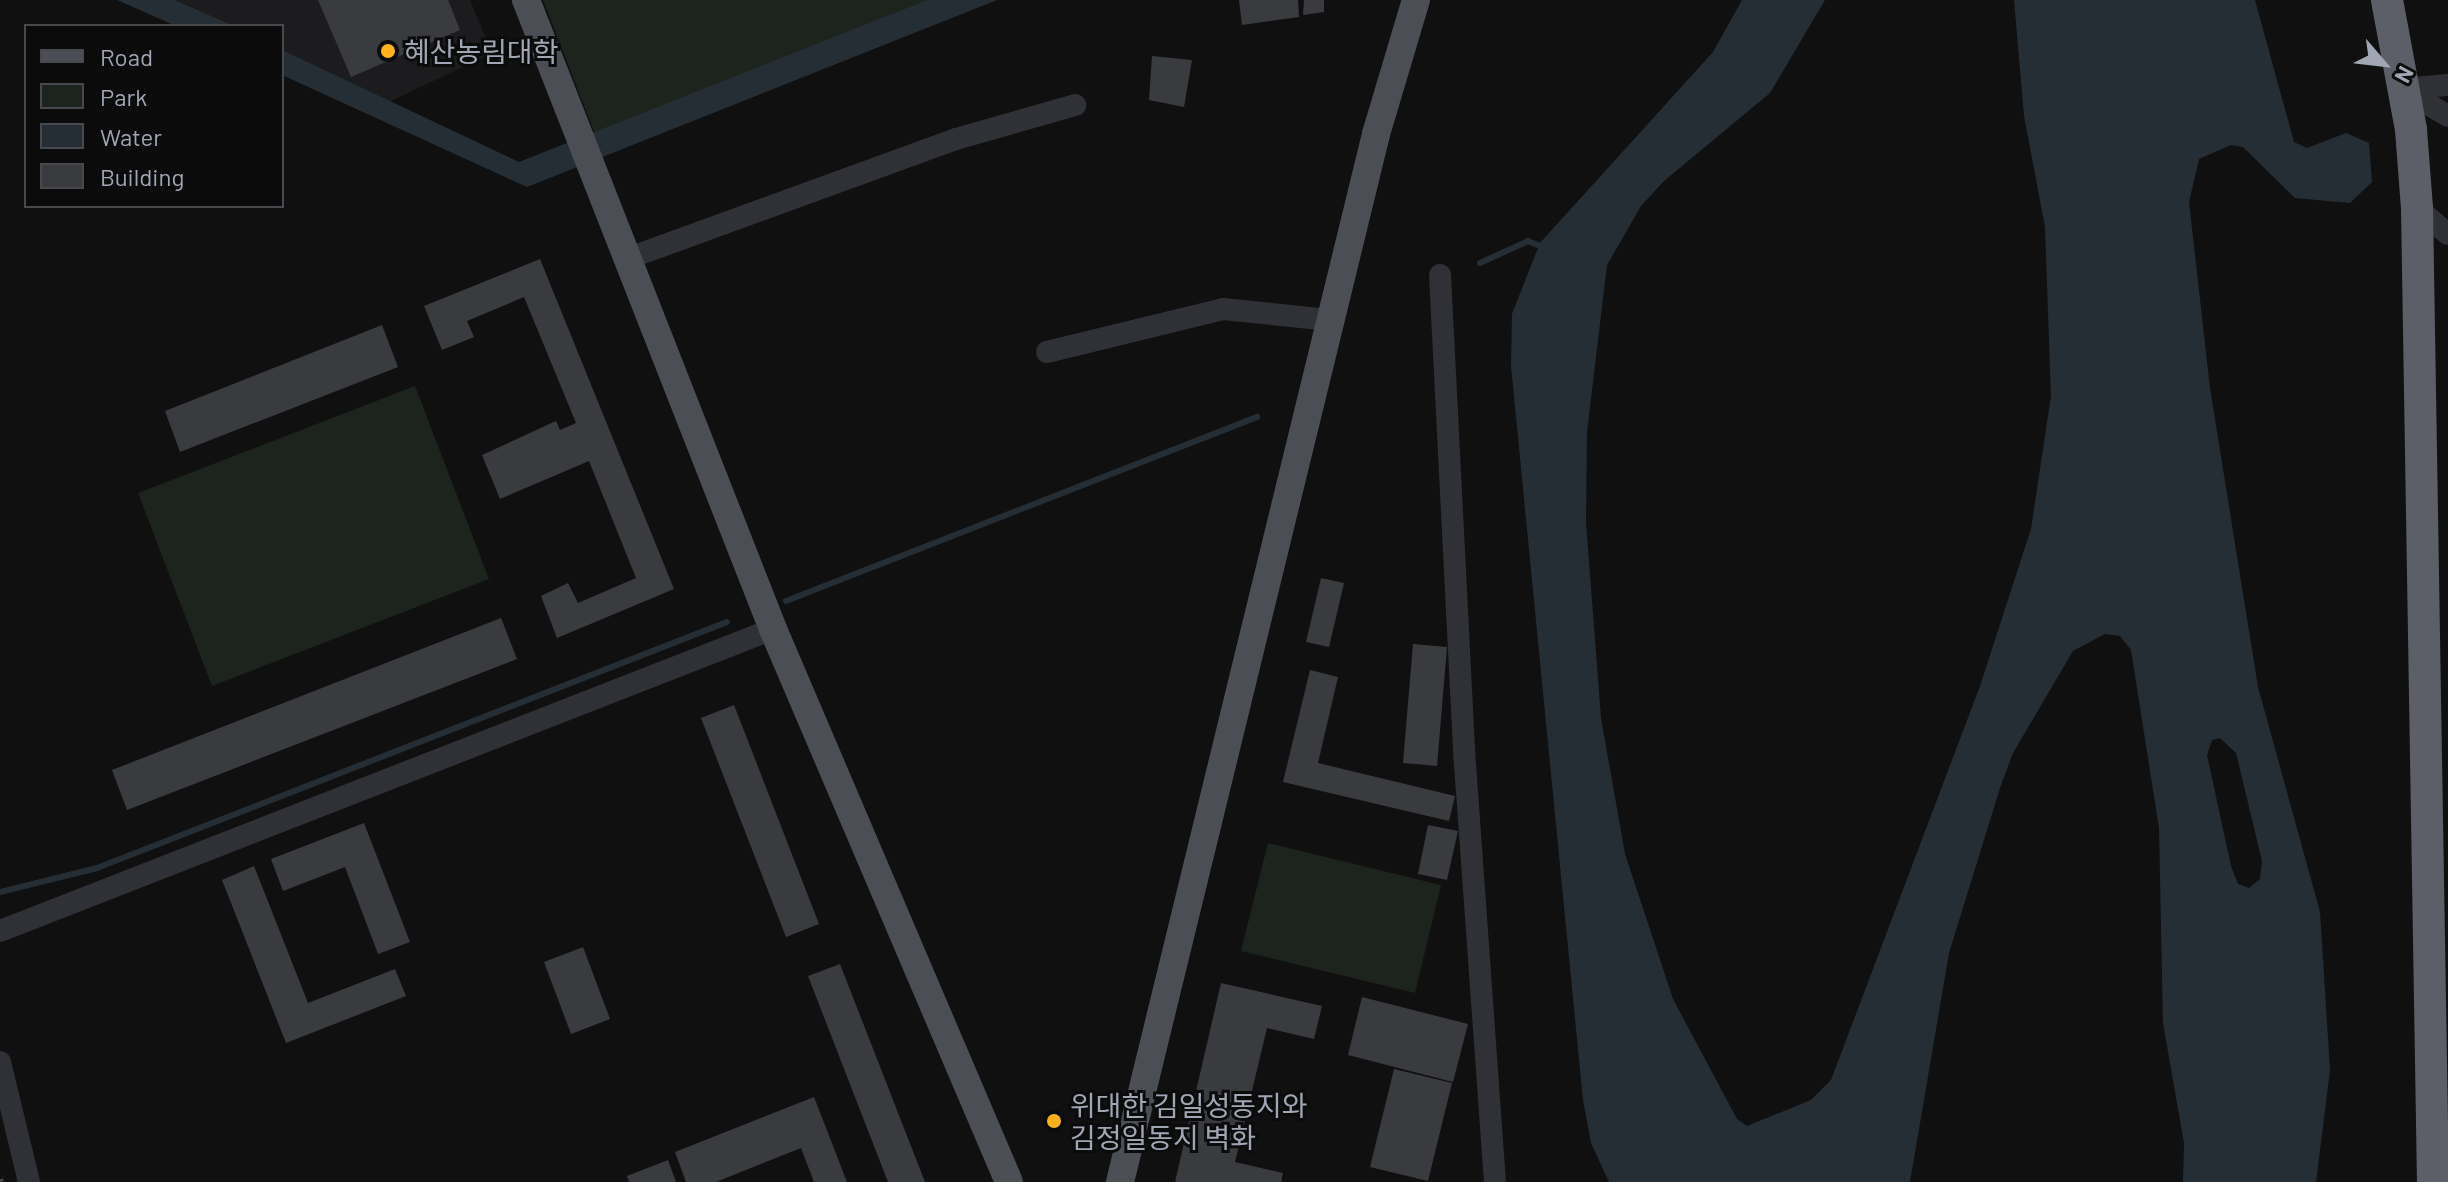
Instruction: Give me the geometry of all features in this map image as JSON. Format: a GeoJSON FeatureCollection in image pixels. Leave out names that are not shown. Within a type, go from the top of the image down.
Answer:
{"type":"FeatureCollection","features":[{"type":"Feature","properties":{"kind":"highway"},"geometry":{"type":"LineString","coordinates":[[2387,0],[2411,130],[2417,208],[2433,1182]]}},
{"type":"Feature","properties":{"kind":"main road"},"geometry":{"type":"LineString","coordinates":[[526,0],[773,629],[1009,1182]]}},
{"type":"Feature","properties":{"kind":"main road"},"geometry":{"type":"LineString","coordinates":[[1120,1182],[1330,320],[1416,0]]}},
{"type":"Feature","properties":{"kind":"street"},"geometry":{"type":"LineString","coordinates":[[2403,89],[2448,85]]}},
{"type":"Feature","properties":{"kind":"street"},"geometry":{"type":"LineString","coordinates":[[2403,89],[2448,116]]}},
{"type":"Feature","properties":{"kind":"street"},"geometry":{"type":"LineString","coordinates":[[629,258],[956,139],[1075,105]]}},
{"type":"Feature","properties":{"kind":"street"},"geometry":{"type":"LineString","coordinates":[[2417,208],[2448,234]]}},
{"type":"Feature","properties":{"kind":"street"},"geometry":{"type":"LineString","coordinates":[[1440,275],[1495,1182]]}},
{"type":"Feature","properties":{"kind":"street"},"geometry":{"type":"LineString","coordinates":[[1047,352],[1223,309],[1330,320]]}},
{"type":"Feature","properties":{"kind":"street"},"geometry":{"type":"LineString","coordinates":[[0,931],[773,629]]}},
{"type":"Feature","properties":{"kind":"street"},"geometry":{"type":"LineString","coordinates":[[0,1062],[29,1182]]}},
{"type":"Feature","properties":{"kind":"shaded area","name":"혜산농림대학"},"geometry":{"type":"Polygon","coordinates":[[[175,0],[470,0],[492,53],[387,103],[284,51],[284,24],[229,24],[175,0]]]}},
{"type":"Feature","properties":{"kind":"green space"},"geometry":{"type":"Polygon","coordinates":[[[543,0],[927,0],[595,134],[543,0]]]}},
{"type":"Feature","properties":{"kind":"green space"},"geometry":{"type":"Polygon","coordinates":[[[415,386],[489,579],[212,686],[138,493],[415,386]]]}},
{"type":"Feature","properties":{"kind":"green space"},"geometry":{"type":"Polygon","coordinates":[[[1268,843],[1441,885],[1415,993],[1241,951],[1268,843]]]}},
{"type":"Feature","properties":{"kind":"water"},"geometry":{"type":"Polygon","coordinates":[[[117,0],[175,0],[229,24],[171,24],[117,0]]]}},
{"type":"Feature","properties":{"kind":"water"},"geometry":{"type":"Polygon","coordinates":[[[927,0],[997,0],[527,187],[284,76],[284,51],[519,162],[927,0]]]}},
{"type":"Feature","properties":{"kind":"water"},"geometry":{"type":"Polygon","coordinates":[[[1742,0],[1825,0],[1770,93],[1664,181],[1641,206],[1607,265],[1587,432],[1586,523],[1601,718],[1625,854],[1673,999],[1737,1119],[1747,1126],[1811,1100],[1831,1080],[1980,686],[2031,529],[2051,396],[2045,227],[2024,116],[2014,0],[2255,0],[2294,142],[2307,148],[2346,133],[2369,143],[2372,182],[2350,203],[2295,198],[2243,147],[2231,145],[2199,159],[2189,202],[2210,388],[2258,687],[2320,912],[2330,1070],[2316,1182],[2183,1182],[2184,1143],[2163,1023],[2159,828],[2131,650],[2120,636],[2105,634],[2073,651],[2013,753],[2000,788],[1949,953],[1910,1182],[1609,1182],[1591,1143],[1583,1100],[1511,366],[1512,314],[1540,243],[1713,52],[1742,0]],[[2220,738],[2212,740],[2207,755],[2231,866],[2238,884],[2249,888],[2260,879],[2262,861],[2236,753],[2220,738]]]}},
{"type":"Feature","properties":{"kind":"building"},"geometry":{"type":"Polygon","coordinates":[[[318,0],[448,0],[460,30],[351,77],[318,0]]]}},
{"type":"Feature","properties":{"kind":"building"},"geometry":{"type":"Polygon","coordinates":[[[1239,0],[1298,0],[1299,17],[1242,25],[1239,0]]]}},
{"type":"Feature","properties":{"kind":"building"},"geometry":{"type":"Polygon","coordinates":[[[1304,0],[1324,0],[1324,12],[1303,15],[1304,0]]]}},
{"type":"Feature","properties":{"kind":"building"},"geometry":{"type":"Polygon","coordinates":[[[1152,56],[1192,60],[1184,107],[1149,100],[1152,56]]]}},
{"type":"Feature","properties":{"kind":"building"},"geometry":{"type":"Polygon","coordinates":[[[540,259],[674,589],[557,638],[541,596],[568,583],[578,603],[636,578],[589,461],[500,499],[482,455],[556,421],[560,430],[576,423],[524,297],[467,321],[474,337],[442,350],[424,306],[540,259]]]}},
{"type":"Feature","properties":{"kind":"building"},"geometry":{"type":"Polygon","coordinates":[[[382,325],[398,367],[180,452],[165,411],[382,325]]]}},
{"type":"Feature","properties":{"kind":"building"},"geometry":{"type":"Polygon","coordinates":[[[1321,578],[1344,583],[1329,647],[1306,642],[1321,578]]]}},
{"type":"Feature","properties":{"kind":"building"},"geometry":{"type":"Polygon","coordinates":[[[501,618],[517,659],[127,810],[112,770],[501,618]]]}},
{"type":"Feature","properties":{"kind":"building"},"geometry":{"type":"Polygon","coordinates":[[[1413,644],[1447,647],[1437,766],[1403,763],[1413,644]]]}},
{"type":"Feature","properties":{"kind":"building"},"geometry":{"type":"Polygon","coordinates":[[[1310,670],[1338,677],[1318,763],[1455,796],[1449,821],[1283,782],[1310,670]]]}},
{"type":"Feature","properties":{"kind":"building"},"geometry":{"type":"Polygon","coordinates":[[[734,705],[819,924],[786,937],[701,718],[734,705]]]}},
{"type":"Feature","properties":{"kind":"building"},"geometry":{"type":"Polygon","coordinates":[[[364,823],[410,942],[378,954],[345,867],[283,891],[271,859],[364,823]]]}},
{"type":"Feature","properties":{"kind":"building"},"geometry":{"type":"Polygon","coordinates":[[[1428,825],[1458,831],[1447,880],[1418,874],[1428,825]]]}},
{"type":"Feature","properties":{"kind":"building"},"geometry":{"type":"Polygon","coordinates":[[[254,866],[308,1003],[395,969],[406,996],[286,1043],[222,880],[254,866]]]}},
{"type":"Feature","properties":{"kind":"building"},"geometry":{"type":"Polygon","coordinates":[[[583,947],[610,1019],[571,1034],[544,962],[583,947]]]}},
{"type":"Feature","properties":{"kind":"building"},"geometry":{"type":"Polygon","coordinates":[[[840,964],[925,1182],[888,1182],[808,976],[840,964]]]}},
{"type":"Feature","properties":{"kind":"building"},"geometry":{"type":"Polygon","coordinates":[[[1221,983],[1322,1006],[1314,1039],[1267,1028],[1235,1162],[1283,1173],[1281,1182],[1175,1182],[1221,983]]]}},
{"type":"Feature","properties":{"kind":"building"},"geometry":{"type":"Polygon","coordinates":[[[1362,997],[1468,1024],[1453,1082],[1348,1055],[1362,997]]]}},
{"type":"Feature","properties":{"kind":"building"},"geometry":{"type":"Polygon","coordinates":[[[1394,1069],[1452,1083],[1428,1181],[1370,1167],[1394,1069]]]}},
{"type":"Feature","properties":{"kind":"building"},"geometry":{"type":"Polygon","coordinates":[[[814,1097],[847,1182],[814,1182],[801,1148],[716,1182],[686,1182],[675,1152],[814,1097]]]}},
{"type":"Feature","properties":{"kind":"building"},"geometry":{"type":"Polygon","coordinates":[[[668,1160],[676,1182],[629,1182],[627,1176],[668,1160]]]}},
{"type":"Feature","properties":{"kind":"waterway"},"geometry":{"type":"LineString","coordinates":[[1480,263],[1528,241],[1545,248]]}},
{"type":"Feature","properties":{"kind":"waterway"},"geometry":{"type":"LineString","coordinates":[[786,601],[1257,417]]}},
{"type":"Feature","properties":{"kind":"waterway"},"geometry":{"type":"LineString","coordinates":[[0,892],[97,868],[727,622]]}},
{"type":"Feature","properties":{"kind":"place","name":"혜산농림대학"},"geometry":{"type":"Point","coordinates":[388,51]}},
{"type":"Feature","properties":{"kind":"place","name":"위대한 김일성동지와 김정일동지 벽화"},"geometry":{"type":"Point","coordinates":[1054,1121]}}]}
